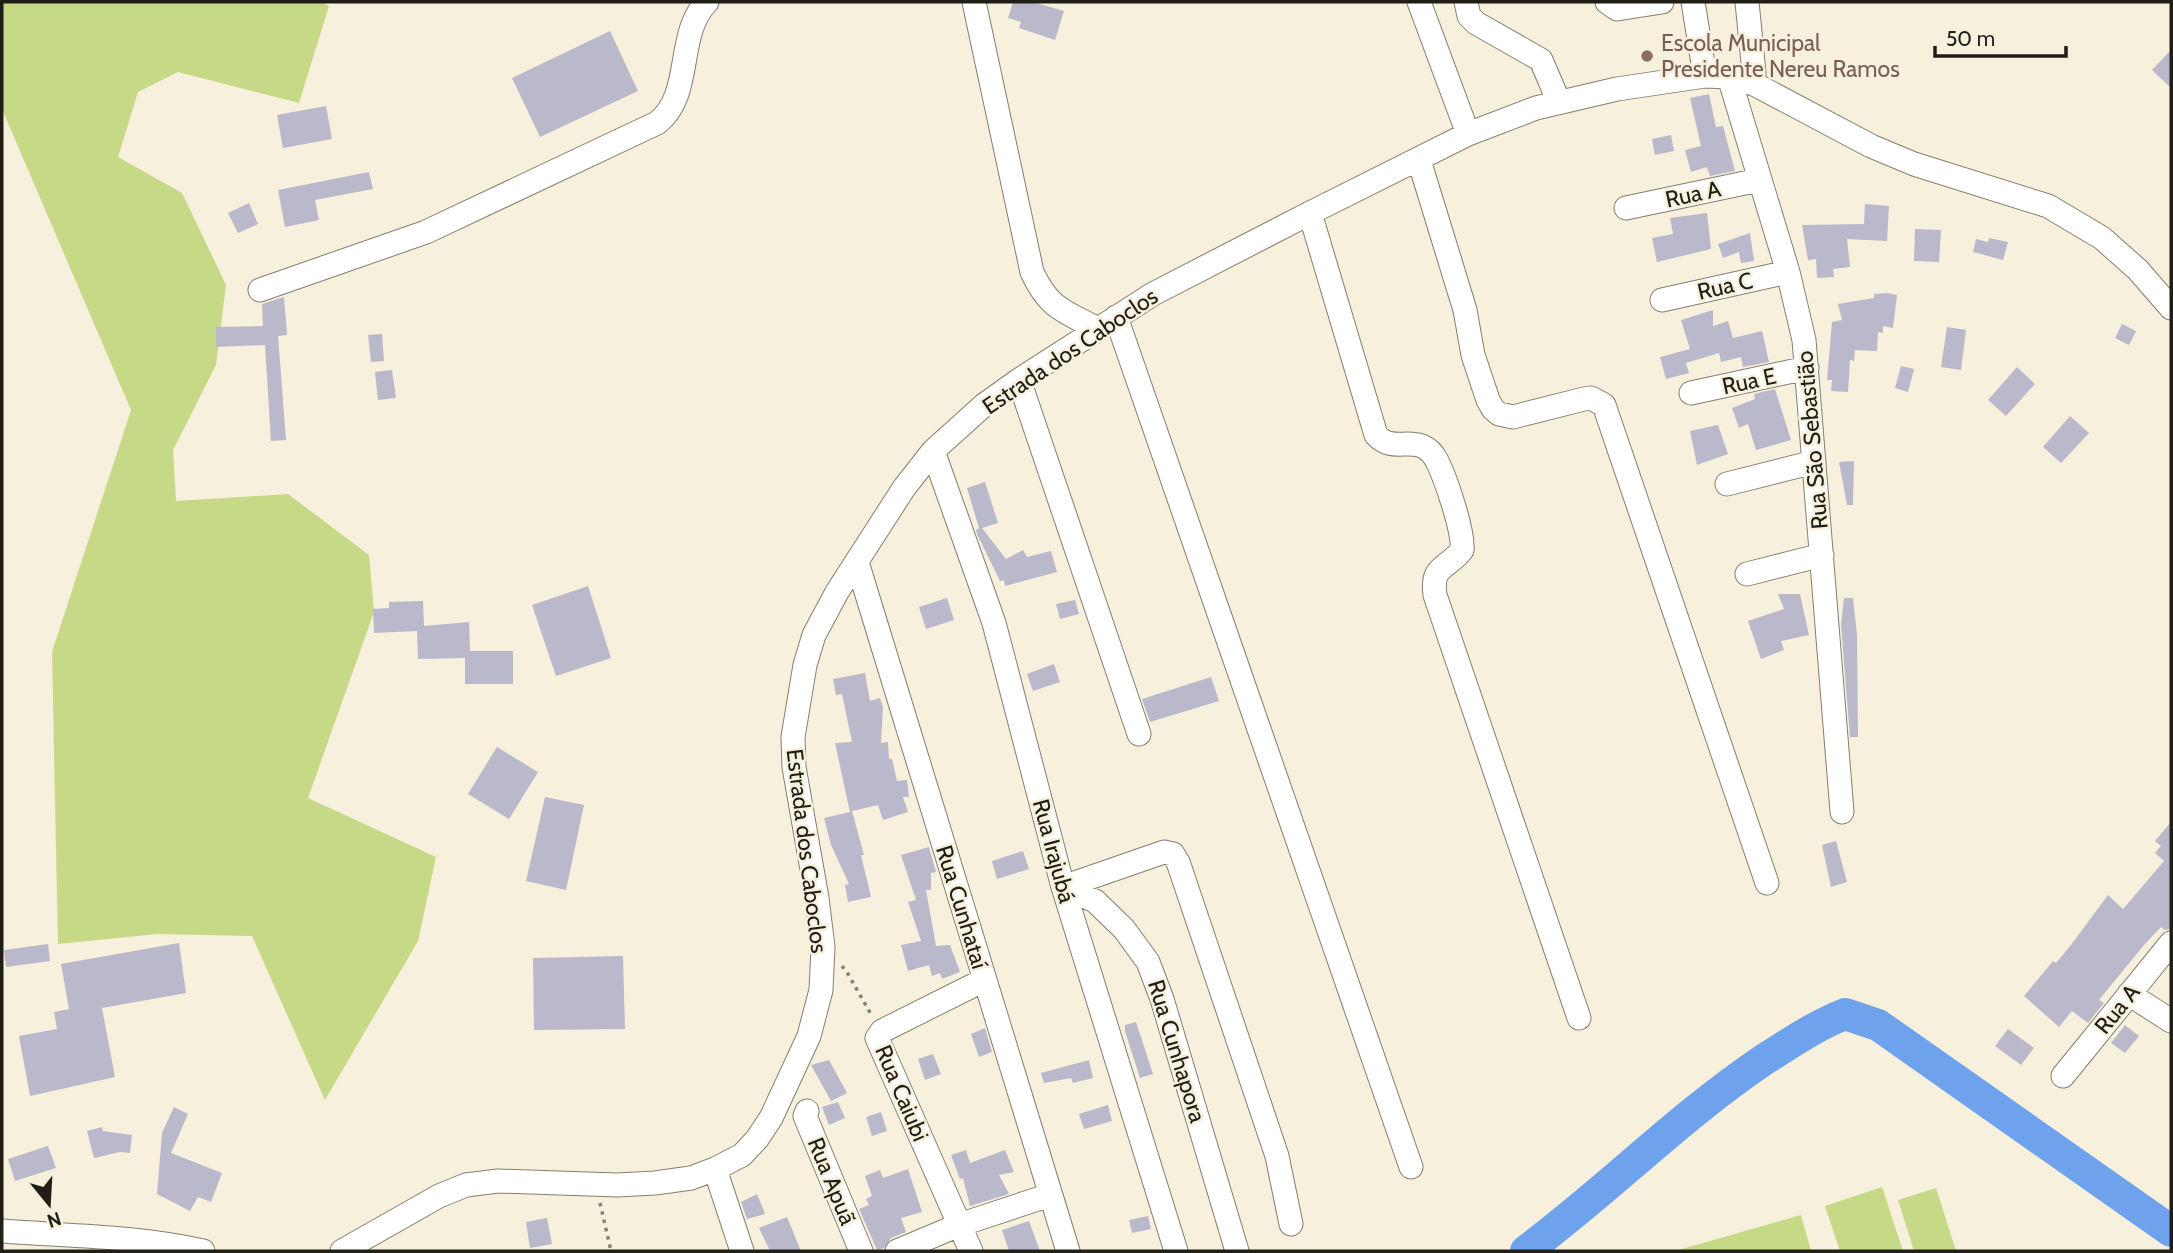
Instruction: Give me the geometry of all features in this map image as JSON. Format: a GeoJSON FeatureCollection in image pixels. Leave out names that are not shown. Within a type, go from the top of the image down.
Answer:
{"type":"FeatureCollection","features":[{"type":"Feature","properties":{"kind":"street"},"geometry":{"type":"LineString","coordinates":[[260,289],[426,232],[657,123],[668,115],[675,101],[695,18],[707,2]]}},
{"type":"Feature","properties":{"kind":"street"},"geometry":{"type":"LineString","coordinates":[[974,2],[1032,272],[1041,291],[1056,307],[1107,323],[1411,1167]]}},
{"type":"Feature","properties":{"kind":"street"},"geometry":{"type":"LineString","coordinates":[[1419,2],[1468,134]]}},
{"type":"Feature","properties":{"kind":"street"},"geometry":{"type":"LineString","coordinates":[[1466,2],[1469,16],[1476,23],[1541,60],[1559,102]]}},
{"type":"Feature","properties":{"kind":"street"},"geometry":{"type":"LineString","coordinates":[[1607,2],[1617,9],[1662,2]]}},
{"type":"Feature","properties":{"kind":"street"},"geometry":{"type":"LineString","coordinates":[[1693,2],[1705,76]]}},
{"type":"Feature","properties":{"kind":"street"},"geometry":{"type":"LineString","coordinates":[[1747,2],[1754,84]]}},
{"type":"Feature","properties":{"kind":"street","name":"Estrada dos Caboclos"},"geometry":{"type":"LineString","coordinates":[[346,1251],[439,1196],[466,1185],[498,1181],[655,1183],[691,1178],[742,1155],[757,1139],[771,1118],[809,1036],[821,990],[823,947],[794,767],[793,737],[805,665],[814,635],[836,592],[904,488],[933,451],[984,405],[1019,380],[1153,294],[1468,134],[1513,116],[1617,89],[1705,76],[1729,77],[1754,84],[1903,160],[2048,206],[2102,238],[2138,270],[2171,308]]}},
{"type":"Feature","properties":{"kind":"street","name":"Rua São Sebastião"},"geometry":{"type":"LineString","coordinates":[[1729,77],[1788,271],[1804,340],[1842,812]]}},
{"type":"Feature","properties":{"kind":"street"},"geometry":{"type":"LineString","coordinates":[[1419,160],[1465,310],[1473,355],[1493,409],[1513,417],[1591,398],[1604,405],[1767,883]]}},
{"type":"Feature","properties":{"kind":"street","name":"Rua A"},"geometry":{"type":"LineString","coordinates":[[1626,208],[1759,180]]}},
{"type":"Feature","properties":{"kind":"street"},"geometry":{"type":"LineString","coordinates":[[1310,213],[1376,435],[1390,444],[1426,448],[1437,460],[1444,477],[1460,529],[1462,550],[1435,574],[1435,595],[1579,1018]]}},
{"type":"Feature","properties":{"kind":"street","name":"Rua C"},"geometry":{"type":"LineString","coordinates":[[1662,300],[1788,271]]}},
{"type":"Feature","properties":{"kind":"street","name":"Rua E"},"geometry":{"type":"LineString","coordinates":[[1691,393],[1807,368]]}},
{"type":"Feature","properties":{"kind":"street"},"geometry":{"type":"LineString","coordinates":[[1019,380],[1139,734]]}},
{"type":"Feature","properties":{"kind":"street","name":"Rua Irajubá"},"geometry":{"type":"LineString","coordinates":[[933,451],[994,623],[1063,887],[1176,1251]]}},
{"type":"Feature","properties":{"kind":"street"},"geometry":{"type":"LineString","coordinates":[[1727,484],[1814,462]]}},
{"type":"Feature","properties":{"kind":"street"},"geometry":{"type":"LineString","coordinates":[[1747,574],[1822,555]]}},
{"type":"Feature","properties":{"kind":"street","name":"Rua Cunhataí"},"geometry":{"type":"LineString","coordinates":[[857,562],[1068,1251]]}},
{"type":"Feature","properties":{"kind":"street"},"geometry":{"type":"LineString","coordinates":[[1063,887],[1164,852],[1173,854],[1178,862],[1277,1156],[1291,1224]]}},
{"type":"Feature","properties":{"kind":"street","name":"Rua Cunhapora"},"geometry":{"type":"LineString","coordinates":[[1063,887],[1094,901],[1124,929],[1148,962],[1162,999],[1237,1251]]}},
{"type":"Feature","properties":{"kind":"street","name":"Rua A"},"geometry":{"type":"LineString","coordinates":[[2063,1076],[2171,943]]}},
{"type":"Feature","properties":{"kind":"street"},"geometry":{"type":"LineString","coordinates":[[882,1031],[984,980]]}},
{"type":"Feature","properties":{"kind":"street"},"geometry":{"type":"LineString","coordinates":[[2129,994],[2171,1021]]}},
{"type":"Feature","properties":{"kind":"street","name":"Rua Caiubi"},"geometry":{"type":"LineString","coordinates":[[882,1031],[877,1038],[879,1046],[971,1251]]}},
{"type":"Feature","properties":{"kind":"street","name":"Rua Apuã"},"geometry":{"type":"LineString","coordinates":[[807,1111],[805,1116],[861,1251]]}},
{"type":"Feature","properties":{"kind":"street"},"geometry":{"type":"LineString","coordinates":[[715,1169],[742,1251]]}},
{"type":"Feature","properties":{"kind":"street"},"geometry":{"type":"LineString","coordinates":[[897,1251],[959,1225],[1050,1195]]}},
{"type":"Feature","properties":{"kind":"street"},"geometry":{"type":"LineString","coordinates":[[2,1231],[113,1238],[203,1251]]}},
{"type":"Feature","properties":{"kind":"path","name":"Rua Caiubi"},"geometry":{"type":"LineString","coordinates":[[823,947],[848,974],[882,1031]]}},
{"type":"Feature","properties":{"kind":"path"},"geometry":{"type":"LineString","coordinates":[[595,1184],[611,1251]]}},
{"type":"Feature","properties":{"kind":"green space"},"geometry":{"type":"Polygon","coordinates":[[[2,2],[321,2],[329,6],[299,103],[178,72],[138,92],[118,157],[182,193],[226,285],[216,365],[173,450],[176,501],[288,494],[369,555],[374,612],[308,798],[436,857],[418,941],[325,1100],[252,936],[157,934],[58,944],[52,652],[131,410],[2,109],[2,2]]]}},
{"type":"Feature","properties":{"kind":"green space"},"geometry":{"type":"Polygon","coordinates":[[[1882,1187],[1903,1251],[1840,1251],[1825,1206],[1882,1187]]]}},
{"type":"Feature","properties":{"kind":"green space"},"geometry":{"type":"Polygon","coordinates":[[[1936,1188],[1956,1251],[1914,1251],[1898,1200],[1936,1188]]]}},
{"type":"Feature","properties":{"kind":"green space"},"geometry":{"type":"Polygon","coordinates":[[[1801,1215],[1811,1251],[1675,1251],[1801,1215]]]}},
{"type":"Feature","properties":{"kind":"building"},"geometry":{"type":"Polygon","coordinates":[[[1013,2],[1033,2],[1064,11],[1055,40],[1019,28],[1021,22],[1008,18],[1013,2]]]}},
{"type":"Feature","properties":{"kind":"building"},"geometry":{"type":"Polygon","coordinates":[[[610,31],[638,91],[540,137],[512,78],[610,31]]]}},
{"type":"Feature","properties":{"kind":"building"},"geometry":{"type":"Polygon","coordinates":[[[2171,50],[2171,88],[2152,70],[2171,50]]]}},
{"type":"Feature","properties":{"kind":"building"},"geometry":{"type":"Polygon","coordinates":[[[1709,94],[1716,127],[1723,126],[1735,171],[1710,176],[1707,167],[1691,172],[1685,150],[1701,146],[1690,98],[1709,94]]]}},
{"type":"Feature","properties":{"kind":"building"},"geometry":{"type":"Polygon","coordinates":[[[326,106],[332,139],[283,148],[277,115],[326,106]]]}},
{"type":"Feature","properties":{"kind":"building"},"geometry":{"type":"Polygon","coordinates":[[[1671,135],[1674,151],[1655,155],[1652,139],[1671,135]]]}},
{"type":"Feature","properties":{"kind":"building"},"geometry":{"type":"Polygon","coordinates":[[[369,172],[373,189],[315,200],[319,220],[285,227],[278,190],[369,172]]]}},
{"type":"Feature","properties":{"kind":"building"},"geometry":{"type":"Polygon","coordinates":[[[249,203],[258,224],[238,233],[228,213],[249,203]]]}},
{"type":"Feature","properties":{"kind":"building"},"geometry":{"type":"Polygon","coordinates":[[[1865,204],[1889,206],[1887,241],[1847,239],[1850,267],[1833,269],[1834,277],[1817,278],[1816,259],[1808,260],[1802,225],[1864,224],[1865,204]]]}},
{"type":"Feature","properties":{"kind":"building"},"geometry":{"type":"Polygon","coordinates":[[[1707,213],[1711,249],[1657,262],[1652,238],[1673,234],[1670,218],[1707,213]]]}},
{"type":"Feature","properties":{"kind":"building"},"geometry":{"type":"Polygon","coordinates":[[[1915,229],[1941,230],[1939,262],[1914,261],[1915,229]]]}},
{"type":"Feature","properties":{"kind":"building"},"geometry":{"type":"Polygon","coordinates":[[[1750,233],[1754,261],[1741,263],[1739,252],[1723,258],[1718,244],[1750,233]]]}},
{"type":"Feature","properties":{"kind":"building"},"geometry":{"type":"Polygon","coordinates":[[[1989,238],[2008,242],[2003,260],[1973,252],[1976,239],[1988,242],[1989,238]]]}},
{"type":"Feature","properties":{"kind":"building"},"geometry":{"type":"Polygon","coordinates":[[[1887,293],[1897,295],[1893,328],[1883,326],[1883,333],[1878,332],[1877,351],[1855,350],[1854,361],[1850,360],[1848,392],[1831,391],[1832,380],[1827,380],[1832,322],[1842,320],[1838,304],[1887,293]]]}},
{"type":"Feature","properties":{"kind":"building"},"geometry":{"type":"Polygon","coordinates":[[[284,297],[287,335],[278,336],[286,440],[271,441],[265,345],[216,347],[216,327],[263,326],[262,304],[284,297]]]}},
{"type":"Feature","properties":{"kind":"building"},"geometry":{"type":"Polygon","coordinates":[[[1713,310],[1713,326],[1728,321],[1733,338],[1762,331],[1769,362],[1743,367],[1741,357],[1721,362],[1719,353],[1686,363],[1689,373],[1666,379],[1660,357],[1690,349],[1681,320],[1713,310]]]}},
{"type":"Feature","properties":{"kind":"building"},"geometry":{"type":"Polygon","coordinates":[[[2122,324],[2136,331],[2129,345],[2115,338],[2122,324]]]}},
{"type":"Feature","properties":{"kind":"building"},"geometry":{"type":"Polygon","coordinates":[[[1947,327],[1966,330],[1961,370],[1941,367],[1947,327]]]}},
{"type":"Feature","properties":{"kind":"building"},"geometry":{"type":"Polygon","coordinates":[[[382,334],[384,361],[371,362],[368,335],[382,334]]]}},
{"type":"Feature","properties":{"kind":"building"},"geometry":{"type":"Polygon","coordinates":[[[1901,366],[1914,369],[1908,392],[1895,388],[1901,366]]]}},
{"type":"Feature","properties":{"kind":"building"},"geometry":{"type":"Polygon","coordinates":[[[2017,367],[2035,384],[2006,416],[1988,400],[2017,367]]]}},
{"type":"Feature","properties":{"kind":"building"},"geometry":{"type":"Polygon","coordinates":[[[392,370],[396,398],[378,400],[375,372],[392,370]]]}},
{"type":"Feature","properties":{"kind":"building"},"geometry":{"type":"Polygon","coordinates":[[[1775,389],[1791,440],[1756,450],[1748,424],[1739,428],[1732,408],[1755,399],[1754,394],[1775,389]]]}},
{"type":"Feature","properties":{"kind":"building"},"geometry":{"type":"Polygon","coordinates":[[[2070,416],[2089,433],[2061,463],[2043,447],[2070,416]]]}},
{"type":"Feature","properties":{"kind":"building"},"geometry":{"type":"Polygon","coordinates":[[[1718,425],[1728,454],[1697,465],[1690,431],[1718,425]]]}},
{"type":"Feature","properties":{"kind":"building"},"geometry":{"type":"Polygon","coordinates":[[[1854,461],[1853,505],[1847,505],[1839,462],[1854,461]]]}},
{"type":"Feature","properties":{"kind":"building"},"geometry":{"type":"Polygon","coordinates":[[[985,482],[998,523],[982,528],[1006,559],[1023,550],[1027,557],[1051,551],[1057,572],[1005,586],[1004,580],[1000,581],[977,534],[976,530],[979,528],[967,488],[985,482]]]}},
{"type":"Feature","properties":{"kind":"building"},"geometry":{"type":"Polygon","coordinates":[[[588,586],[611,658],[556,676],[532,605],[588,586]]]}},
{"type":"Feature","properties":{"kind":"building"},"geometry":{"type":"Polygon","coordinates":[[[1778,594],[1800,594],[1809,635],[1781,641],[1784,650],[1761,659],[1748,621],[1784,609],[1778,594]]]}},
{"type":"Feature","properties":{"kind":"building"},"geometry":{"type":"Polygon","coordinates":[[[947,598],[954,620],[926,629],[919,607],[947,598]]]}},
{"type":"Feature","properties":{"kind":"building"},"geometry":{"type":"Polygon","coordinates":[[[1844,598],[1853,598],[1857,635],[1858,737],[1850,737],[1841,625],[1844,598]]]}},
{"type":"Feature","properties":{"kind":"building"},"geometry":{"type":"Polygon","coordinates":[[[1075,600],[1079,614],[1060,619],[1056,604],[1075,600]]]}},
{"type":"Feature","properties":{"kind":"building"},"geometry":{"type":"Polygon","coordinates":[[[423,601],[424,626],[469,622],[470,651],[513,651],[513,684],[465,684],[465,658],[418,659],[417,631],[374,633],[373,609],[389,608],[389,602],[423,601]]]}},
{"type":"Feature","properties":{"kind":"building"},"geometry":{"type":"Polygon","coordinates":[[[1054,664],[1060,682],[1033,691],[1027,674],[1054,664]]]}},
{"type":"Feature","properties":{"kind":"building"},"geometry":{"type":"Polygon","coordinates":[[[865,673],[870,701],[880,698],[883,707],[881,743],[888,742],[889,759],[892,759],[897,781],[907,780],[909,797],[903,797],[908,812],[883,820],[878,805],[852,811],[864,855],[861,855],[871,897],[848,902],[845,885],[849,884],[831,845],[824,818],[850,812],[835,743],[852,742],[842,694],[836,695],[833,679],[865,673]]]}},
{"type":"Feature","properties":{"kind":"building"},"geometry":{"type":"Polygon","coordinates":[[[1211,677],[1219,701],[1150,722],[1142,699],[1211,677]]]}},
{"type":"Feature","properties":{"kind":"building"},"geometry":{"type":"Polygon","coordinates":[[[497,747],[538,772],[509,819],[468,794],[497,747]]]}},
{"type":"Feature","properties":{"kind":"building"},"geometry":{"type":"Polygon","coordinates":[[[545,797],[584,805],[566,890],[526,881],[545,797]]]}},
{"type":"Feature","properties":{"kind":"building"},"geometry":{"type":"Polygon","coordinates":[[[2171,822],[2171,929],[2165,930],[2161,927],[2144,945],[2099,1000],[2104,1003],[2088,1023],[2072,1011],[2059,1027],[2024,996],[2053,961],[2056,963],[2071,945],[2108,895],[2123,909],[2164,861],[2155,853],[2161,846],[2155,841],[2171,822]]]}},
{"type":"Feature","properties":{"kind":"building"},"geometry":{"type":"Polygon","coordinates":[[[1836,841],[1847,882],[1831,887],[1822,845],[1836,841]]]}},
{"type":"Feature","properties":{"kind":"building"},"geometry":{"type":"Polygon","coordinates":[[[929,847],[936,872],[931,873],[931,890],[926,890],[936,946],[950,945],[960,972],[942,979],[940,973],[932,976],[929,965],[908,971],[901,945],[921,941],[908,902],[916,900],[901,855],[929,847]]]}},
{"type":"Feature","properties":{"kind":"building"},"geometry":{"type":"Polygon","coordinates":[[[1023,851],[1029,869],[997,879],[992,861],[1023,851]]]}},
{"type":"Feature","properties":{"kind":"building"},"geometry":{"type":"Polygon","coordinates":[[[179,943],[186,993],[102,1008],[115,1077],[30,1096],[19,1036],[57,1029],[54,1012],[69,1009],[61,964],[179,943]]]}},
{"type":"Feature","properties":{"kind":"building"},"geometry":{"type":"Polygon","coordinates":[[[48,944],[50,961],[6,967],[4,950],[48,944]]]}},
{"type":"Feature","properties":{"kind":"building"},"geometry":{"type":"Polygon","coordinates":[[[623,956],[625,1029],[534,1030],[533,958],[623,956]]]}},
{"type":"Feature","properties":{"kind":"building"},"geometry":{"type":"Polygon","coordinates":[[[1136,1022],[1153,1074],[1140,1078],[1125,1031],[1125,1025],[1136,1022]]]}},
{"type":"Feature","properties":{"kind":"building"},"geometry":{"type":"Polygon","coordinates":[[[2125,1025],[2139,1036],[2125,1053],[2111,1043],[2125,1025]]]}},
{"type":"Feature","properties":{"kind":"building"},"geometry":{"type":"Polygon","coordinates":[[[985,1028],[992,1052],[979,1057],[971,1034],[985,1028]]]}},
{"type":"Feature","properties":{"kind":"building"},"geometry":{"type":"Polygon","coordinates":[[[2008,1029],[2034,1048],[2021,1065],[1995,1046],[2008,1029]]]}},
{"type":"Feature","properties":{"kind":"building"},"geometry":{"type":"Polygon","coordinates":[[[933,1054],[941,1074],[925,1080],[918,1059],[933,1054]]]}},
{"type":"Feature","properties":{"kind":"building"},"geometry":{"type":"Polygon","coordinates":[[[829,1060],[847,1093],[831,1101],[811,1065],[829,1060]]]}},
{"type":"Feature","properties":{"kind":"building"},"geometry":{"type":"Polygon","coordinates":[[[1089,1060],[1093,1078],[1073,1083],[1071,1078],[1044,1083],[1041,1073],[1089,1060]]]}},
{"type":"Feature","properties":{"kind":"building"},"geometry":{"type":"Polygon","coordinates":[[[838,1102],[845,1118],[829,1125],[822,1107],[838,1102]]]}},
{"type":"Feature","properties":{"kind":"building"},"geometry":{"type":"Polygon","coordinates":[[[1108,1105],[1112,1121],[1084,1129],[1079,1114],[1108,1105]]]}},
{"type":"Feature","properties":{"kind":"building"},"geometry":{"type":"Polygon","coordinates":[[[174,1107],[188,1114],[171,1153],[222,1173],[211,1202],[198,1197],[190,1211],[157,1194],[162,1133],[174,1107]]]}},
{"type":"Feature","properties":{"kind":"building"},"geometry":{"type":"Polygon","coordinates":[[[881,1112],[887,1131],[872,1136],[866,1117],[881,1112]]]}},
{"type":"Feature","properties":{"kind":"building"},"geometry":{"type":"Polygon","coordinates":[[[102,1127],[103,1131],[132,1135],[130,1153],[120,1152],[94,1158],[87,1131],[102,1127]]]}},
{"type":"Feature","properties":{"kind":"building"},"geometry":{"type":"Polygon","coordinates":[[[48,1146],[56,1168],[15,1181],[8,1159],[48,1146]]]}},
{"type":"Feature","properties":{"kind":"building"},"geometry":{"type":"Polygon","coordinates":[[[966,1150],[970,1163],[1005,1150],[1014,1172],[999,1175],[1009,1194],[970,1206],[963,1178],[960,1179],[951,1155],[966,1150]]]}},
{"type":"Feature","properties":{"kind":"building"},"geometry":{"type":"Polygon","coordinates":[[[908,1169],[922,1212],[901,1218],[906,1232],[891,1238],[884,1248],[877,1250],[859,1209],[869,1205],[866,1199],[872,1196],[865,1176],[880,1170],[883,1178],[908,1169]]]}},
{"type":"Feature","properties":{"kind":"building"},"geometry":{"type":"Polygon","coordinates":[[[757,1194],[765,1214],[747,1219],[741,1202],[757,1194]]]}},
{"type":"Feature","properties":{"kind":"building"},"geometry":{"type":"Polygon","coordinates":[[[1148,1216],[1151,1229],[1132,1233],[1129,1220],[1148,1216]]]}},
{"type":"Feature","properties":{"kind":"building"},"geometry":{"type":"Polygon","coordinates":[[[787,1217],[801,1251],[770,1251],[759,1228],[787,1217]]]}},
{"type":"Feature","properties":{"kind":"building"},"geometry":{"type":"Polygon","coordinates":[[[547,1218],[552,1244],[530,1248],[526,1222],[547,1218]]]}},
{"type":"Feature","properties":{"kind":"building"},"geometry":{"type":"Polygon","coordinates":[[[1029,1221],[1040,1251],[1009,1251],[1002,1230],[1029,1221]]]}},
{"type":"Feature","properties":{"kind":"waterway"},"geometry":{"type":"LineString","coordinates":[[1526,1251],[1703,1104],[1765,1059],[1845,1014],[1878,1025],[2171,1231]]}},
{"type":"Feature","properties":{"kind":"place","name":"Escola Municipal Presidente Nereu Ramos"},"geometry":{"type":"Point","coordinates":[1647,56]}}]}
